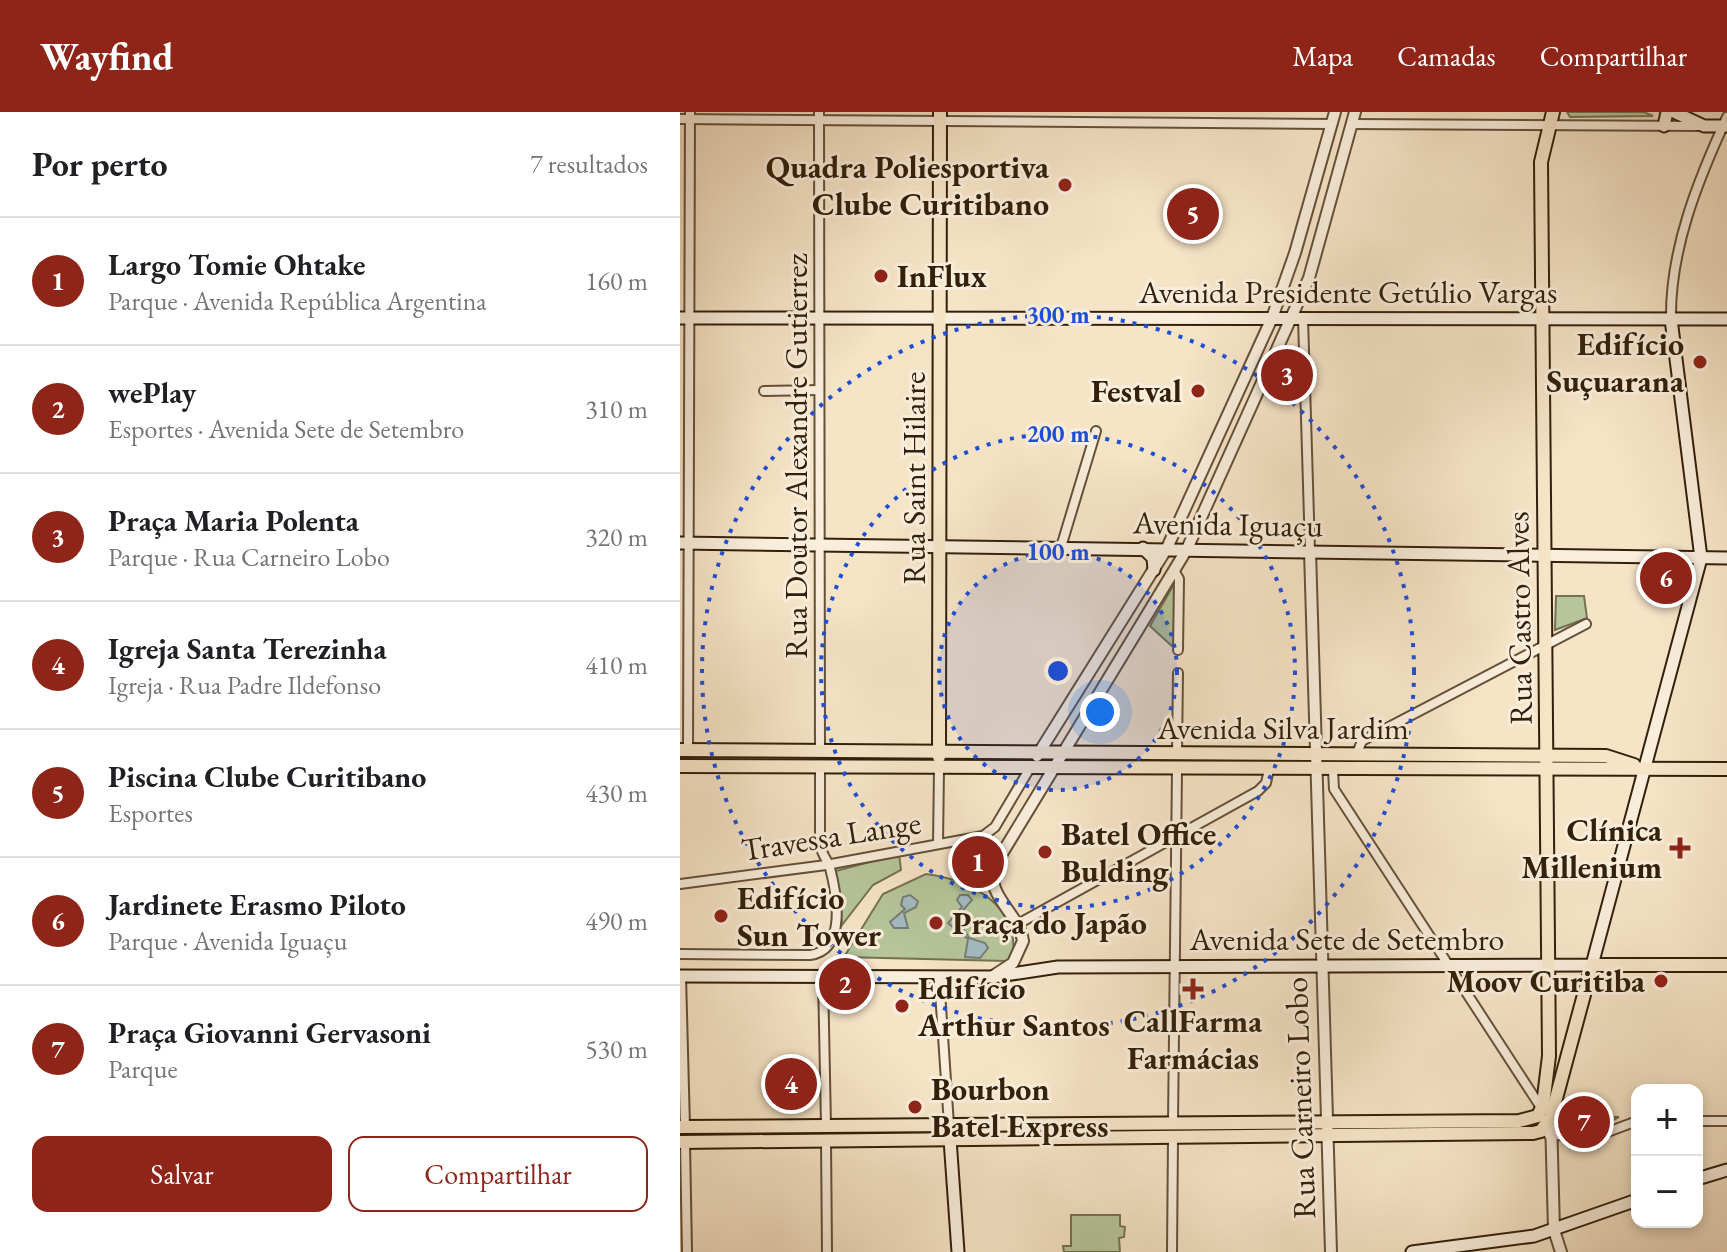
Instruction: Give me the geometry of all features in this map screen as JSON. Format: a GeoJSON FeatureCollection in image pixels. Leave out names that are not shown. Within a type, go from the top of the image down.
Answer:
{"type":"FeatureCollection","features":[{"type":"Feature","properties":{"kind":"main road","name":"Rua Castro Alves"},"geometry":{"type":"LineString","coordinates":[[1546,1114],[1549,1064],[1541,162],[1553,112]]}},
{"type":"Feature","properties":{"kind":"main road"},"geometry":{"type":"LineString","coordinates":[[1664,126],[1667,112]]}},
{"type":"Feature","properties":{"kind":"main road"},"geometry":{"type":"LineString","coordinates":[[1674,112],[1704,126],[1726,123]]}},
{"type":"Feature","properties":{"kind":"main road","name":"Rua Saint Hilaire"},"geometry":{"type":"LineString","coordinates":[[939,768],[940,116]]}},
{"type":"Feature","properties":{"kind":"main road","name":"Avenida Presidente Getúlio Vargas"},"geometry":{"type":"LineString","coordinates":[[685,318],[1727,319]]}},
{"type":"Feature","properties":{"kind":"main road"},"geometry":{"type":"LineString","coordinates":[[683,1142],[1519,1135],[1541,1131],[1592,965],[1701,558],[1671,319]]}},
{"type":"Feature","properties":{"kind":"main road","name":"Avenida Iguaçu"},"geometry":{"type":"LineString","coordinates":[[684,543],[1727,558]]}},
{"type":"Feature","properties":{"kind":"main road"},"geometry":{"type":"LineString","coordinates":[[1143,548],[1153,558],[1154,570]]}},
{"type":"Feature","properties":{"kind":"main road","name":"Avenida Silva Jardim"},"geometry":{"type":"LineString","coordinates":[[684,750],[1606,756],[1645,768]]}},
{"type":"Feature","properties":{"kind":"main road"},"geometry":{"type":"LineString","coordinates":[[711,750],[729,766]]}},
{"type":"Feature","properties":{"kind":"main road"},"geometry":{"type":"LineString","coordinates":[[1086,753],[1105,769]]}},
{"type":"Feature","properties":{"kind":"main road","name":"Avenida Silva Jardim"},"geometry":{"type":"LineString","coordinates":[[680,766],[1269,769],[1316,776],[1333,770],[1727,769]]}},
{"type":"Feature","properties":{"kind":"main road","name":"Avenida Sete de Setembro"},"geometry":{"type":"LineString","coordinates":[[680,976],[992,977],[1058,967],[1322,964],[1727,965]]}},
{"type":"Feature","properties":{"kind":"main road"},"geometry":{"type":"LineString","coordinates":[[683,1127],[1527,1121],[1546,1114]]}},
{"type":"Feature","properties":{"kind":"main road"},"geometry":{"type":"LineString","coordinates":[[1266,1122],[1289,1137]]}},
{"type":"Feature","properties":{"kind":"main road"},"geometry":{"type":"LineString","coordinates":[[870,1125],[895,1140]]}},
{"type":"Feature","properties":{"kind":"main road"},"geometry":{"type":"LineString","coordinates":[[949,1125],[958,1252]]}},
{"type":"Feature","properties":{"kind":"main road"},"geometry":{"type":"LineString","coordinates":[[743,1142],[762,1126]]}},
{"type":"Feature","properties":{"kind":"main road"},"geometry":{"type":"LineString","coordinates":[[1703,1177],[1727,1170]]}},
{"type":"Feature","properties":{"kind":"main road"},"geometry":{"type":"LineString","coordinates":[[1412,1252],[1534,1236],[1631,1202]]}},
{"type":"Feature","properties":{"kind":"street"},"geometry":{"type":"LineString","coordinates":[[1175,112],[1175,123]]}},
{"type":"Feature","properties":{"kind":"street"},"geometry":{"type":"LineString","coordinates":[[1030,768],[1167,548],[1272,318],[1295,253],[1335,112]]}},
{"type":"Feature","properties":{"kind":"street"},"geometry":{"type":"LineString","coordinates":[[992,977],[1019,955],[1023,941],[1018,924],[999,898],[992,873],[1061,753],[1175,572],[1298,318],[1355,112]]}},
{"type":"Feature","properties":{"kind":"street","name":"Rua Doutor Alexandre Gutierrez"},"geometry":{"type":"LineString","coordinates":[[819,116],[820,751]]}},
{"type":"Feature","properties":{"kind":"street"},"geometry":{"type":"LineString","coordinates":[[684,750],[687,117],[1070,117],[1175,123],[1331,124]]}},
{"type":"Feature","properties":{"kind":"street"},"geometry":{"type":"LineString","coordinates":[[1671,319],[1672,281],[1680,239],[1726,123]]}},
{"type":"Feature","properties":{"kind":"street"},"geometry":{"type":"LineString","coordinates":[[1352,124],[1704,126]]}},
{"type":"Feature","properties":{"kind":"street","name":"Rua Carneiro Lobo"},"geometry":{"type":"LineString","coordinates":[[1298,318],[1304,367],[1331,1252]]}},
{"type":"Feature","properties":{"kind":"street"},"geometry":{"type":"LineString","coordinates":[[1278,354],[1291,353],[1304,367]]}},
{"type":"Feature","properties":{"kind":"street"},"geometry":{"type":"LineString","coordinates":[[764,391],[819,390]]}},
{"type":"Feature","properties":{"kind":"street"},"geometry":{"type":"LineString","coordinates":[[1061,547],[1096,431]]}},
{"type":"Feature","properties":{"kind":"street"},"geometry":{"type":"LineString","coordinates":[[1175,572],[1179,579],[1178,650]]}},
{"type":"Feature","properties":{"kind":"street"},"geometry":{"type":"LineString","coordinates":[[1356,755],[1362,741],[1586,624]]}},
{"type":"Feature","properties":{"kind":"street"},"geometry":{"type":"LineString","coordinates":[[1177,754],[1178,673]]}},
{"type":"Feature","properties":{"kind":"street"},"geometry":{"type":"LineString","coordinates":[[680,954],[810,955],[827,950],[835,934],[829,865],[822,856],[820,845],[820,767]]}},
{"type":"Feature","properties":{"kind":"street","name":"Rua Saint Hilaire"},"geometry":{"type":"LineString","coordinates":[[938,844],[939,768]]}},
{"type":"Feature","properties":{"kind":"street","name":"Travessa Lange"},"geometry":{"type":"LineString","coordinates":[[680,884],[829,865],[989,833],[1030,768]]}},
{"type":"Feature","properties":{"kind":"street"},"geometry":{"type":"LineString","coordinates":[[1173,1123],[1177,769]]}},
{"type":"Feature","properties":{"kind":"street"},"geometry":{"type":"LineString","coordinates":[[1018,924],[1258,791],[1266,783],[1269,769]]}},
{"type":"Feature","properties":{"kind":"street"},"geometry":{"type":"LineString","coordinates":[[1333,770],[1334,789]]}},
{"type":"Feature","properties":{"kind":"street"},"geometry":{"type":"LineString","coordinates":[[1316,776],[1334,789],[1546,1114],[1554,1230],[1561,1252]]}},
{"type":"Feature","properties":{"kind":"street"},"geometry":{"type":"LineString","coordinates":[[680,976],[683,1127]]}},
{"type":"Feature","properties":{"kind":"street"},"geometry":{"type":"LineString","coordinates":[[823,976],[826,1126]]}},
{"type":"Feature","properties":{"kind":"street"},"geometry":{"type":"LineString","coordinates":[[939,977],[949,1125]]}},
{"type":"Feature","properties":{"kind":"street"},"geometry":{"type":"LineString","coordinates":[[1703,1121],[1727,1121]]}},
{"type":"Feature","properties":{"kind":"street"},"geometry":{"type":"LineString","coordinates":[[1519,1135],[1597,1136],[1631,1123]]}},
{"type":"Feature","properties":{"kind":"street"},"geometry":{"type":"LineString","coordinates":[[1172,1252],[1173,1138]]}},
{"type":"Feature","properties":{"kind":"street"},"geometry":{"type":"LineString","coordinates":[[826,1141],[827,1252]]}},
{"type":"Feature","properties":{"kind":"street"},"geometry":{"type":"LineString","coordinates":[[683,1142],[687,1252]]}},
{"type":"Feature","properties":{"kind":"green space"},"geometry":{"type":"Polygon","coordinates":[[[1567,112],[1644,112],[1653,116],[1570,117],[1567,112]]]}},
{"type":"Feature","properties":{"kind":"green space"},"geometry":{"type":"Polygon","coordinates":[[[1283,359],[1298,363],[1299,386],[1272,386],[1283,359]]]}},
{"type":"Feature","properties":{"kind":"green space"},"geometry":{"type":"Polygon","coordinates":[[[1643,565],[1692,565],[1686,591],[1645,592],[1643,565]]]}},
{"type":"Feature","properties":{"kind":"green space"},"geometry":{"type":"Polygon","coordinates":[[[1174,584],[1174,648],[1150,626],[1174,584]]]}},
{"type":"Feature","properties":{"kind":"green space"},"geometry":{"type":"Polygon","coordinates":[[[1556,596],[1584,596],[1587,618],[1555,630],[1556,596]]]}},
{"type":"Feature","properties":{"kind":"green space"},"geometry":{"type":"Polygon","coordinates":[[[998,845],[982,878],[954,866],[977,858],[998,845]]]}},
{"type":"Feature","properties":{"kind":"green space"},"geometry":{"type":"Polygon","coordinates":[[[899,854],[901,870],[873,885],[842,925],[836,871],[899,854]]]}},
{"type":"Feature","properties":{"kind":"green space","name":"Praça do Japão"},"geometry":{"type":"Polygon","coordinates":[[[926,874],[959,882],[989,898],[1008,923],[1013,938],[1013,957],[1006,961],[844,957],[883,894],[926,874]]]}},
{"type":"Feature","properties":{"kind":"green space"},"geometry":{"type":"Polygon","coordinates":[[[1560,1116],[1619,1117],[1597,1128],[1560,1128],[1560,1116]]]}},
{"type":"Feature","properties":{"kind":"green space"},"geometry":{"type":"Polygon","coordinates":[[[1071,1215],[1120,1215],[1120,1226],[1125,1227],[1124,1237],[1119,1238],[1120,1252],[1064,1252],[1063,1246],[1071,1246],[1071,1215]]]}},
{"type":"Feature","properties":{"kind":"water"},"geometry":{"type":"Polygon","coordinates":[[[1177,197],[1186,206],[1209,212],[1216,222],[1212,233],[1178,231],[1169,205],[1177,197]]]}},
{"type":"Feature","properties":{"kind":"water"},"geometry":{"type":"Polygon","coordinates":[[[910,895],[918,901],[916,907],[904,913],[908,928],[894,928],[890,922],[905,909],[901,905],[903,897],[910,895]]]}},
{"type":"Feature","properties":{"kind":"water"},"geometry":{"type":"Polygon","coordinates":[[[960,895],[968,895],[972,900],[957,917],[969,938],[985,943],[988,948],[980,958],[965,957],[968,939],[948,923],[962,907],[957,900],[960,895]]]}},
{"type":"Feature","properties":{"kind":"place","name":"Quadra Poliesportiva Clube Curitibano"},"geometry":{"type":"Point","coordinates":[1065,185]}},
{"type":"Feature","properties":{"kind":"place","name":"Piscina Clube Curitibano"},"geometry":{"type":"Point","coordinates":[1193,214]}},
{"type":"Feature","properties":{"kind":"place","name":"InFlux"},"geometry":{"type":"Point","coordinates":[881,276]}},
{"type":"Feature","properties":{"kind":"place","name":"Edifício Suçuarana"},"geometry":{"type":"Point","coordinates":[1700,362]}},
{"type":"Feature","properties":{"kind":"place","name":"Praça Maria Polenta"},"geometry":{"type":"Point","coordinates":[1287,375]}},
{"type":"Feature","properties":{"kind":"place","name":"Festval"},"geometry":{"type":"Point","coordinates":[1198,391]}},
{"type":"Feature","properties":{"kind":"place","name":"Jardinete Erasmo Piloto"},"geometry":{"type":"Point","coordinates":[1666,578]}},
{"type":"Feature","properties":{"kind":"place","name":"Clínica Millenium"},"geometry":{"type":"Point","coordinates":[1680,848]}},
{"type":"Feature","properties":{"kind":"place","name":"Batel Office Bulding"},"geometry":{"type":"Point","coordinates":[1045,852]}},
{"type":"Feature","properties":{"kind":"place","name":"Largo Tomie Ohtake"},"geometry":{"type":"Point","coordinates":[978,862]}},
{"type":"Feature","properties":{"kind":"place","name":"Edifício Sun Tower"},"geometry":{"type":"Point","coordinates":[721,916]}},
{"type":"Feature","properties":{"kind":"place","name":"Praça do Japão"},"geometry":{"type":"Point","coordinates":[936,923]}},
{"type":"Feature","properties":{"kind":"place","name":"Moov Curitiba"},"geometry":{"type":"Point","coordinates":[1661,981]}},
{"type":"Feature","properties":{"kind":"place","name":"wePlay"},"geometry":{"type":"Point","coordinates":[845,984]}},
{"type":"Feature","properties":{"kind":"place","name":"CallFarma Farmácias"},"geometry":{"type":"Point","coordinates":[1193,989]}},
{"type":"Feature","properties":{"kind":"place","name":"Edifício Arthur Santos"},"geometry":{"type":"Point","coordinates":[902,1006]}},
{"type":"Feature","properties":{"kind":"place","name":"Igreja Santa Terezinha"},"geometry":{"type":"Point","coordinates":[791,1084]}},
{"type":"Feature","properties":{"kind":"place","name":"Bourbon Batel Express"},"geometry":{"type":"Point","coordinates":[915,1107]}},
{"type":"Feature","properties":{"kind":"place","name":"Praça Giovanni Gervasoni"},"geometry":{"type":"Point","coordinates":[1584,1122]}}]}
